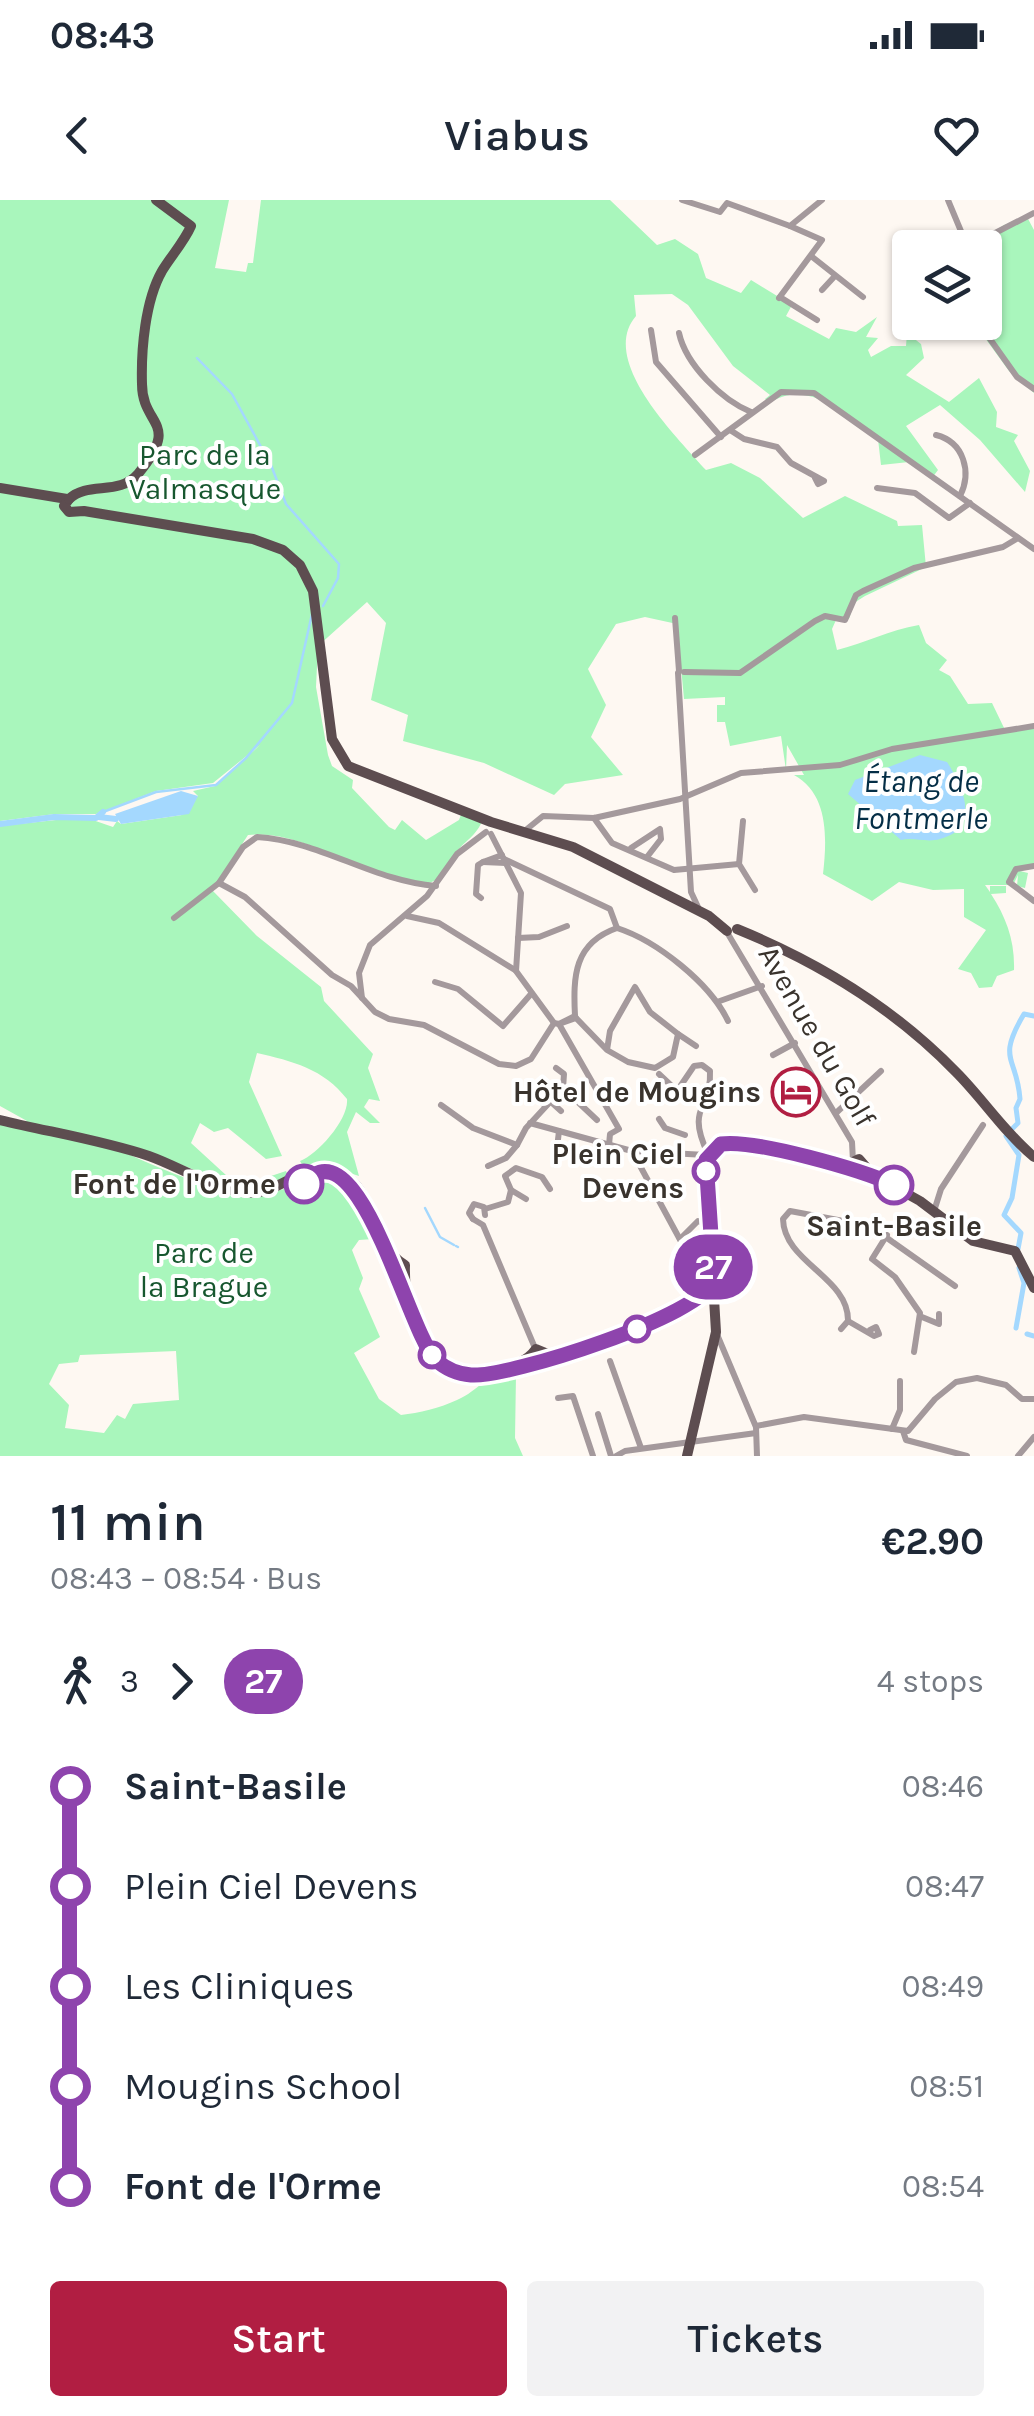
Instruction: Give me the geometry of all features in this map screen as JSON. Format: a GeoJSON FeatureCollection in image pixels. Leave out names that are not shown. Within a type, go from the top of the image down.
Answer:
{"type":"FeatureCollection","features":[{"type":"Feature","properties":{"kind":"main road"},"geometry":{"type":"LineString","coordinates":[[0,490],[74,500],[110,489],[131,480],[160,435],[142,390],[148,319],[160,274],[190,226],[156,200]]}},
{"type":"Feature","properties":{"kind":"main road"},"geometry":{"type":"LineString","coordinates":[[0,490],[74,500],[254,539],[289,554],[313,591],[337,751],[357,772],[492,823]]}},
{"type":"Feature","properties":{"kind":"main road","name":"Avenue du Golf"},"geometry":{"type":"LineString","coordinates":[[492,823],[532,827],[593,853],[691,901],[733,934]]}},
{"type":"Feature","properties":{"kind":"main road","name":"Avenue du Golf"},"geometry":{"type":"LineString","coordinates":[[492,823],[573,848],[691,901]]}},
{"type":"Feature","properties":{"kind":"main road"},"geometry":{"type":"LineString","coordinates":[[733,934],[823,974],[921,1038],[1034,1157]]}},
{"type":"Feature","properties":{"kind":"main road"},"geometry":{"type":"LineString","coordinates":[[0,1111],[31,1126]]}},
{"type":"Feature","properties":{"kind":"main road"},"geometry":{"type":"LineString","coordinates":[[0,1120],[149,1156],[242,1192],[262,1193],[317,1172],[330,1172],[354,1185],[398,1269],[425,1338],[444,1362],[477,1372],[519,1364],[632,1331],[703,1299],[714,1280],[707,1153],[726,1144],[856,1164],[945,1219],[973,1242],[1017,1253],[1034,1288]]}},
{"type":"Feature","properties":{"kind":"main road"},"geometry":{"type":"LineString","coordinates":[[299,1179],[330,1169],[356,1184],[398,1269]]}},
{"type":"Feature","properties":{"kind":"main road"},"geometry":{"type":"LineString","coordinates":[[881,1180],[904,1187],[945,1219]]}},
{"type":"Feature","properties":{"kind":"main road"},"geometry":{"type":"LineString","coordinates":[[687,1456],[716,1326],[703,1299]]}},
{"type":"Feature","properties":{"kind":"street"},"geometry":{"type":"LineString","coordinates":[[682,200],[720,212],[729,202],[822,240],[780,297],[817,320]]}},
{"type":"Feature","properties":{"kind":"street"},"geometry":{"type":"LineString","coordinates":[[790,226],[822,200]]}},
{"type":"Feature","properties":{"kind":"street"},"geometry":{"type":"LineString","coordinates":[[948,200],[961,230]]}},
{"type":"Feature","properties":{"kind":"street"},"geometry":{"type":"LineString","coordinates":[[1001,230],[1034,213]]}},
{"type":"Feature","properties":{"kind":"street"},"geometry":{"type":"LineString","coordinates":[[811,256],[863,298]]}},
{"type":"Feature","properties":{"kind":"street"},"geometry":{"type":"LineString","coordinates":[[822,290],[834,276]]}},
{"type":"Feature","properties":{"kind":"street"},"geometry":{"type":"LineString","coordinates":[[652,330],[656,362],[721,436]]}},
{"type":"Feature","properties":{"kind":"street"},"geometry":{"type":"LineString","coordinates":[[679,333],[684,350],[726,400],[752,412]]}},
{"type":"Feature","properties":{"kind":"street"},"geometry":{"type":"LineString","coordinates":[[990,340],[1016,378],[1034,389]]}},
{"type":"Feature","properties":{"kind":"street"},"geometry":{"type":"LineString","coordinates":[[696,455],[787,390],[814,392],[1031,545]]}},
{"type":"Feature","properties":{"kind":"street"},"geometry":{"type":"LineString","coordinates":[[730,430],[744,439],[776,447],[791,464],[814,478]]}},
{"type":"Feature","properties":{"kind":"street"},"geometry":{"type":"LineString","coordinates":[[936,434],[952,443],[964,462],[968,476],[960,496]]}},
{"type":"Feature","properties":{"kind":"street"},"geometry":{"type":"LineString","coordinates":[[876,488],[915,493],[948,518],[970,503]]}},
{"type":"Feature","properties":{"kind":"street"},"geometry":{"type":"LineString","coordinates":[[681,675],[740,673],[815,620],[849,616],[856,595],[914,568],[1002,548],[1018,538]]}},
{"type":"Feature","properties":{"kind":"street"},"geometry":{"type":"LineString","coordinates":[[674,618],[681,675],[691,901]]}},
{"type":"Feature","properties":{"kind":"street"},"geometry":{"type":"LineString","coordinates":[[532,827],[543,816],[594,818],[685,797],[741,773],[840,765],[892,749],[1034,726]]}},
{"type":"Feature","properties":{"kind":"street"},"geometry":{"type":"LineString","coordinates":[[594,818],[608,840],[667,868],[739,864]]}},
{"type":"Feature","properties":{"kind":"street"},"geometry":{"type":"LineString","coordinates":[[743,821],[739,864],[755,890]]}},
{"type":"Feature","properties":{"kind":"street"},"geometry":{"type":"LineString","coordinates":[[362,1000],[362,958],[370,945],[436,886],[457,854],[492,823],[521,893],[516,971]]}},
{"type":"Feature","properties":{"kind":"street"},"geometry":{"type":"LineString","coordinates":[[631,848],[660,829],[662,839],[647,857]]}},
{"type":"Feature","properties":{"kind":"street"},"geometry":{"type":"LineString","coordinates":[[174,918],[218,883],[243,847],[257,837],[296,841],[350,865],[436,886]]}},
{"type":"Feature","properties":{"kind":"street"},"geometry":{"type":"LineString","coordinates":[[481,898],[476,894],[478,865],[504,859],[610,909],[617,928],[660,950],[717,1002],[728,1020]]}},
{"type":"Feature","properties":{"kind":"street"},"geometry":{"type":"LineString","coordinates":[[1034,866],[1016,869],[1010,882],[1034,901]]}},
{"type":"Feature","properties":{"kind":"street"},"geometry":{"type":"LineString","coordinates":[[218,883],[245,897],[389,1019],[424,1025],[509,1066],[531,1059],[557,1024],[576,1017]]}},
{"type":"Feature","properties":{"kind":"street"},"geometry":{"type":"LineString","coordinates":[[406,916],[439,923],[516,971],[557,1024],[619,1124],[608,1145]]}},
{"type":"Feature","properties":{"kind":"street"},"geometry":{"type":"LineString","coordinates":[[518,938],[539,937],[567,926]]}},
{"type":"Feature","properties":{"kind":"street"},"geometry":{"type":"LineString","coordinates":[[617,928],[592,941],[578,958],[573,984],[576,1017],[607,1050],[628,1062],[655,1068],[673,1058],[678,1034]]}},
{"type":"Feature","properties":{"kind":"street","name":"Avenue du Golf"},"geometry":{"type":"LineString","coordinates":[[733,934],[836,1113],[856,1164]]}},
{"type":"Feature","properties":{"kind":"street"},"geometry":{"type":"LineString","coordinates":[[435,982],[458,989],[503,1026],[532,993]]}},
{"type":"Feature","properties":{"kind":"street"},"geometry":{"type":"LineString","coordinates":[[717,1002],[762,986]]}},
{"type":"Feature","properties":{"kind":"street"},"geometry":{"type":"LineString","coordinates":[[607,1050],[610,1031],[635,987],[650,1012],[696,1046]]}},
{"type":"Feature","properties":{"kind":"street"},"geometry":{"type":"LineString","coordinates":[[773,1055],[795,1043]]}},
{"type":"Feature","properties":{"kind":"street"},"geometry":{"type":"LineString","coordinates":[[948,1059],[993,1108],[988,1110]]}},
{"type":"Feature","properties":{"kind":"street"},"geometry":{"type":"LineString","coordinates":[[530,1124],[632,1151],[707,1153],[697,1112],[710,1071],[702,1064],[694,1066],[677,1091],[670,1089],[659,1074]]}},
{"type":"Feature","properties":{"kind":"street"},"geometry":{"type":"LineString","coordinates":[[488,1166],[506,1158],[560,1090],[564,1074],[556,1068]]}},
{"type":"Feature","properties":{"kind":"street"},"geometry":{"type":"LineString","coordinates":[[836,1113],[881,1071]]}},
{"type":"Feature","properties":{"kind":"street"},"geometry":{"type":"LineString","coordinates":[[543,1081],[597,1120]]}},
{"type":"Feature","properties":{"kind":"street"},"geometry":{"type":"LineString","coordinates":[[530,1094],[561,1111]]}},
{"type":"Feature","properties":{"kind":"street"},"geometry":{"type":"LineString","coordinates":[[441,1105],[478,1130],[517,1145]]}},
{"type":"Feature","properties":{"kind":"street"},"geometry":{"type":"LineString","coordinates":[[659,1118],[675,1135],[685,1154]]}},
{"type":"Feature","properties":{"kind":"street"},"geometry":{"type":"LineString","coordinates":[[935,1208],[941,1188],[983,1125]]}},
{"type":"Feature","properties":{"kind":"street"},"geometry":{"type":"LineString","coordinates":[[555,1165],[559,1131]]}},
{"type":"Feature","properties":{"kind":"street"},"geometry":{"type":"LineString","coordinates":[[632,1151],[680,1240],[703,1299]]}},
{"type":"Feature","properties":{"kind":"street"},"geometry":{"type":"LineString","coordinates":[[474,1220],[508,1202],[511,1190],[506,1174],[521,1168],[542,1177],[550,1189]]}},
{"type":"Feature","properties":{"kind":"street"},"geometry":{"type":"LineString","coordinates":[[511,1190],[526,1199]]}},
{"type":"Feature","properties":{"kind":"street"},"geometry":{"type":"LineString","coordinates":[[483,1225],[469,1213],[472,1206],[480,1204],[485,1212],[483,1225],[540,1356]]}},
{"type":"Feature","properties":{"kind":"street"},"geometry":{"type":"LineString","coordinates":[[848,1320],[844,1298],[786,1235],[783,1219],[790,1211],[807,1211],[887,1235],[955,1286]]}},
{"type":"Feature","properties":{"kind":"street"},"geometry":{"type":"LineString","coordinates":[[680,1240],[698,1221],[707,1222],[711,1238]]}},
{"type":"Feature","properties":{"kind":"street"},"geometry":{"type":"LineString","coordinates":[[887,1235],[872,1259],[895,1277],[922,1317],[938,1324],[939,1314]]}},
{"type":"Feature","properties":{"kind":"street"},"geometry":{"type":"LineString","coordinates":[[914,1352],[922,1317]]}},
{"type":"Feature","properties":{"kind":"street"},"geometry":{"type":"LineString","coordinates":[[841,1328],[848,1320]]}},
{"type":"Feature","properties":{"kind":"street"},"geometry":{"type":"LineString","coordinates":[[848,1320],[870,1330]]}},
{"type":"Feature","properties":{"kind":"street"},"geometry":{"type":"LineString","coordinates":[[716,1326],[756,1430],[758,1456]]}},
{"type":"Feature","properties":{"kind":"street"},"geometry":{"type":"LineString","coordinates":[[610,1361],[640,1449]]}},
{"type":"Feature","properties":{"kind":"street"},"geometry":{"type":"LineString","coordinates":[[598,1414],[616,1456],[804,1418],[903,1431],[911,1428],[952,1384],[977,1378],[1006,1385],[1022,1398],[1034,1399]]}},
{"type":"Feature","properties":{"kind":"street"},"geometry":{"type":"LineString","coordinates":[[892,1429],[900,1410],[900,1381]]}},
{"type":"Feature","properties":{"kind":"street"},"geometry":{"type":"LineString","coordinates":[[558,1398],[573,1396],[593,1456]]}},
{"type":"Feature","properties":{"kind":"street"},"geometry":{"type":"LineString","coordinates":[[903,1431],[906,1440],[967,1456]]}},
{"type":"Feature","properties":{"kind":"street"},"geometry":{"type":"LineString","coordinates":[[1018,1456],[1034,1437]]}},
{"type":"Feature","properties":{"kind":"green space","name":"Parc de la Valmasque"},"geometry":{"type":"Polygon","coordinates":[[[0,200],[229,200],[215,268],[246,272],[248,263],[253,263],[261,200],[610,200],[657,245],[675,239],[698,254],[706,278],[741,293],[751,280],[792,305],[786,316],[829,339],[836,328],[856,332],[877,317],[866,337],[878,338],[868,350],[871,357],[891,346],[906,346],[906,340],[916,340],[921,344],[924,358],[906,375],[949,402],[979,378],[997,412],[996,427],[1018,435],[1014,441],[1030,471],[1025,492],[980,440],[940,405],[906,426],[938,470],[932,478],[909,462],[881,465],[878,439],[826,403],[799,394],[769,403],[765,399],[770,395],[733,366],[688,305],[672,294],[634,295],[636,316],[627,334],[627,354],[634,375],[661,418],[706,470],[731,463],[760,478],[803,518],[845,496],[897,521],[898,526],[922,525],[926,567],[854,603],[849,619],[836,620],[832,629],[837,650],[919,625],[926,643],[947,660],[939,670],[950,676],[968,704],[992,703],[1006,732],[1034,726],[1034,868],[1020,871],[1028,873],[1025,888],[1017,886],[1018,875],[1013,885],[985,885],[990,892],[990,886],[1006,886],[1006,893],[991,894],[1008,930],[1014,959],[1014,970],[997,976],[992,987],[979,988],[971,973],[958,969],[986,930],[964,917],[964,889],[933,890],[899,882],[872,901],[823,874],[825,832],[820,805],[805,783],[794,775],[804,775],[787,745],[786,770],[781,736],[730,746],[725,722],[717,722],[717,705],[725,705],[725,697],[684,699],[677,624],[645,617],[616,624],[588,669],[606,705],[591,737],[623,775],[565,784],[554,795],[484,763],[403,741],[408,715],[371,700],[386,623],[367,602],[318,646],[316,687],[332,766],[353,780],[352,788],[389,827],[395,830],[402,820],[426,840],[459,820],[462,812],[483,819],[433,882],[410,883],[296,841],[248,835],[212,890],[257,936],[321,987],[324,1001],[373,1054],[368,1068],[380,1101],[369,1099],[364,1107],[380,1123],[370,1123],[356,1112],[347,1132],[359,1176],[325,1165],[304,1168],[300,1161],[331,1135],[343,1116],[347,1099],[318,1073],[257,1053],[249,1082],[282,1156],[266,1159],[228,1128],[214,1132],[200,1123],[191,1143],[227,1176],[264,1183],[268,1177],[286,1171],[288,1176],[266,1184],[246,1185],[150,1155],[128,1154],[200,1183],[238,1192],[276,1191],[319,1175],[342,1180],[360,1203],[374,1239],[359,1240],[352,1250],[363,1278],[359,1289],[380,1337],[354,1353],[379,1399],[401,1415],[415,1413],[457,1400],[496,1377],[516,1375],[515,1438],[523,1456],[0,1456],[0,1122],[27,1121],[0,1106],[0,826],[84,817],[113,827],[117,821],[121,824],[182,815],[198,796],[193,791],[215,786],[260,745],[213,783],[156,791],[96,814],[0,821],[0,200]],[[176,1351],[80,1355],[78,1362],[59,1364],[49,1384],[69,1405],[65,1428],[104,1433],[117,1415],[125,1419],[133,1404],[179,1400],[176,1351]]]}},
{"type":"Feature","properties":{"kind":"green space"},"geometry":{"type":"Polygon","coordinates":[[[1027,217],[1034,230],[1034,393],[1009,371],[986,340],[1002,340],[1002,230],[997,230],[1027,217]]]}},
{"type":"Feature","properties":{"kind":"water","name":"Étang de Fontmerle"},"geometry":{"type":"Polygon","coordinates":[[[920,755],[947,762],[963,794],[965,816],[953,834],[940,839],[901,840],[848,794],[855,780],[920,755]]]}},
{"type":"Feature","properties":{"kind":"water"},"geometry":{"type":"Polygon","coordinates":[[[181,791],[198,796],[189,814],[121,824],[115,814],[181,791]]]}},
{"type":"Feature","properties":{"kind":"waterway"},"geometry":{"type":"LineString","coordinates":[[197,358],[232,394],[271,465],[286,504],[339,564],[338,578],[323,606]]}},
{"type":"Feature","properties":{"kind":"waterway"},"geometry":{"type":"LineString","coordinates":[[103,812],[156,792],[216,785],[246,758],[292,703],[312,614]]}},
{"type":"Feature","properties":{"kind":"waterway"},"geometry":{"type":"LineString","coordinates":[[0,824],[54,817],[96,818],[103,812]]}},
{"type":"Feature","properties":{"kind":"waterway"},"geometry":{"type":"LineString","coordinates":[[99,817],[116,819]]}},
{"type":"Feature","properties":{"kind":"waterway"},"geometry":{"type":"LineString","coordinates":[[1011,1130],[1018,1123],[1016,1108],[1020,1099],[1010,1058],[1011,1041],[1024,1014],[1034,1016]]}},
{"type":"Feature","properties":{"kind":"waterway"},"geometry":{"type":"LineString","coordinates":[[1006,1136],[1019,1155],[1012,1198],[1004,1215],[1021,1233],[1018,1249]]}},
{"type":"Feature","properties":{"kind":"waterway"},"geometry":{"type":"LineString","coordinates":[[425,1208],[440,1237],[454,1245]]}},
{"type":"Feature","properties":{"kind":"waterway"},"geometry":{"type":"LineString","coordinates":[[1016,1328],[1024,1283],[1019,1268]]}},
{"type":"Feature","properties":{"kind":"waterway"},"geometry":{"type":"LineString","coordinates":[[1027,1334],[1034,1336]]}},
{"type":"Feature","properties":{"kind":"bus line","name":"27"},"geometry":{"type":"LineString","coordinates":[[304,1184],[314,1174],[325,1172],[343,1176],[354,1185],[383,1250],[392,1261],[426,1348],[444,1366],[472,1375],[540,1362],[632,1331],[682,1310],[708,1292],[714,1280],[706,1160],[721,1144],[743,1144],[854,1170],[894,1185]]}},
{"type":"Feature","properties":{"kind":"place","name":"Hôtel de Mougins"},"geometry":{"type":"Point","coordinates":[796,1092]}},
{"type":"Feature","properties":{"kind":"place","name":"Plein Ciel Devens"},"geometry":{"type":"Point","coordinates":[706,1171]}},
{"type":"Feature","properties":{"kind":"place","name":"Font de l'Orme"},"geometry":{"type":"Point","coordinates":[304,1184]}},
{"type":"Feature","properties":{"kind":"place","name":"Saint-Basile"},"geometry":{"type":"Point","coordinates":[894,1185]}},
{"type":"Feature","properties":{"kind":"park label","name":"Parc de la Brague"},"geometry":{"type":"Point","coordinates":[204,1270]}}]}
